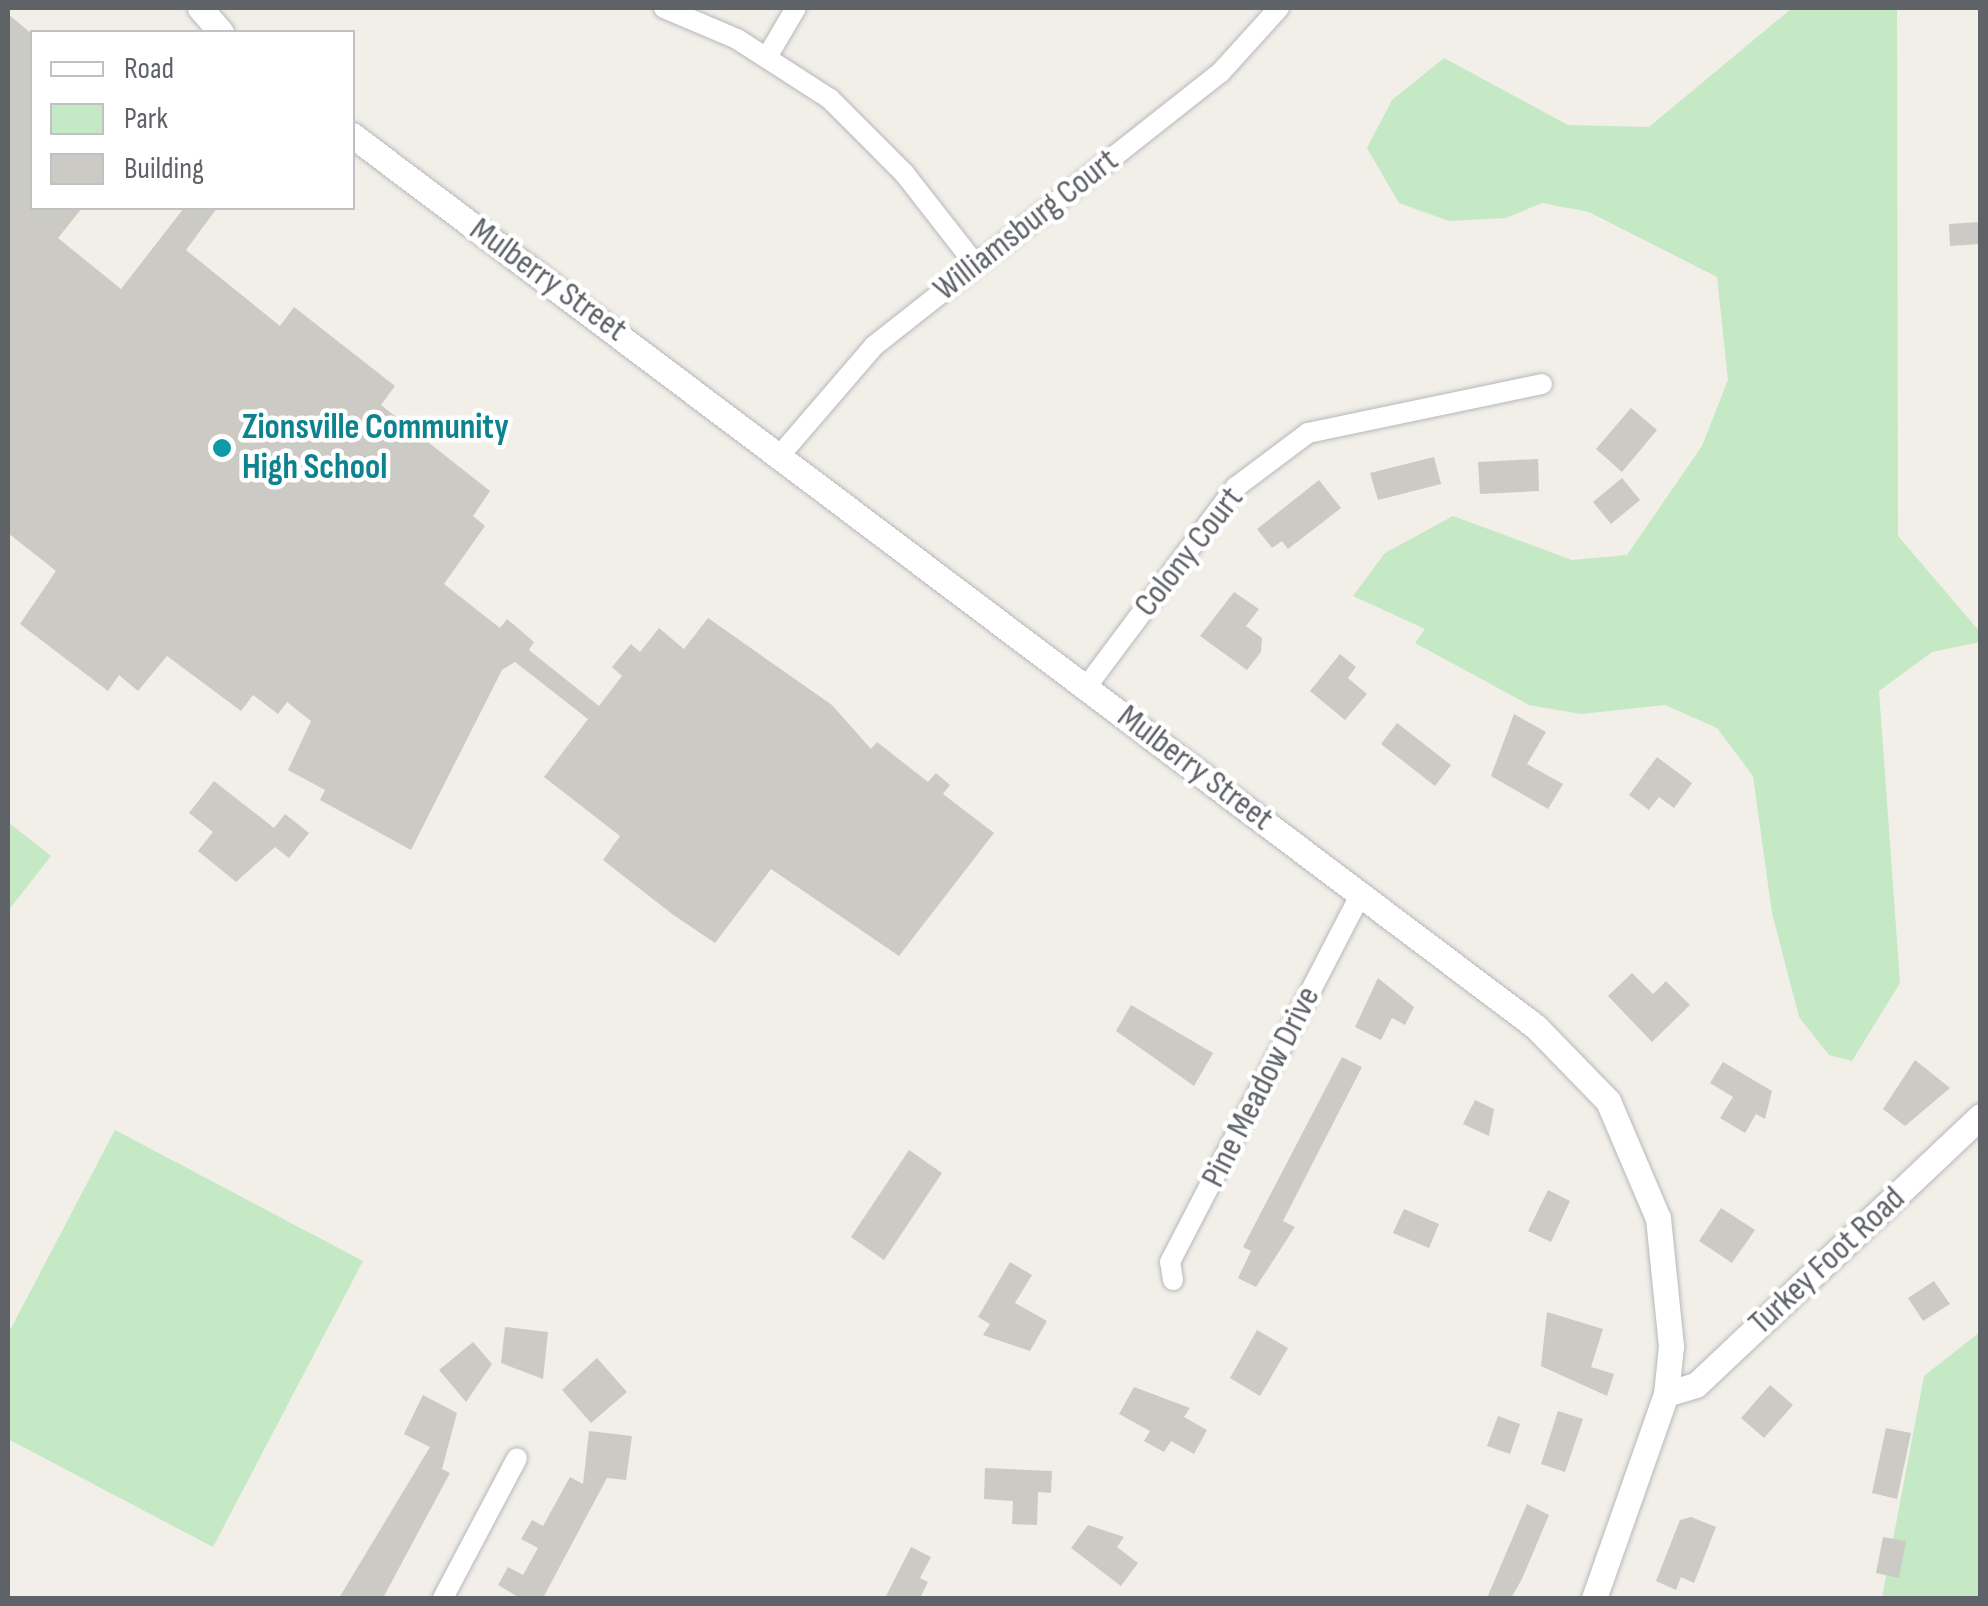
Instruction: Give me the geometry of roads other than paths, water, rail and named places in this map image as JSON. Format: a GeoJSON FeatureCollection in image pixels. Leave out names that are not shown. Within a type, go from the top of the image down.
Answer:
{"type":"FeatureCollection","features":[{"type":"Feature","properties":{"kind":"street"},"geometry":{"type":"LineString","coordinates":[[200,8],[219,30]]}},
{"type":"Feature","properties":{"kind":"street"},"geometry":{"type":"LineString","coordinates":[[664,8],[767,57],[873,138],[975,264]]}},
{"type":"Feature","properties":{"kind":"street"},"geometry":{"type":"LineString","coordinates":[[767,57],[796,8]]}},
{"type":"Feature","properties":{"kind":"street","name":"Williamsburg Court"},"geometry":{"type":"LineString","coordinates":[[782,452],[874,346],[1220,72],[1280,8]]}},
{"type":"Feature","properties":{"kind":"street","name":"Mulberry Street"},"geometry":{"type":"LineString","coordinates":[[355,137],[782,452],[1536,1026],[1608,1101],[1646,1180],[1667,1260],[1666,1394],[1594,1598]]}},
{"type":"Feature","properties":{"kind":"street","name":"Colony Court"},"geometry":{"type":"LineString","coordinates":[[1087,686],[1236,486],[1308,433],[1542,384]]}},
{"type":"Feature","properties":{"kind":"street","name":"Pine Meadow Drive"},"geometry":{"type":"LineString","coordinates":[[1173,1280],[1170,1262],[1360,895]]}},
{"type":"Feature","properties":{"kind":"street","name":"Turkey Foot Road"},"geometry":{"type":"LineString","coordinates":[[1666,1394],[1696,1385],[1980,1116]]}},
{"type":"Feature","properties":{"kind":"street"},"geometry":{"type":"LineString","coordinates":[[443,1598],[518,1458]]}},
{"type":"Feature","properties":{"kind":"place","name":"Zionsville Community High School"},"geometry":{"type":"Point","coordinates":[222,448]}}]}
